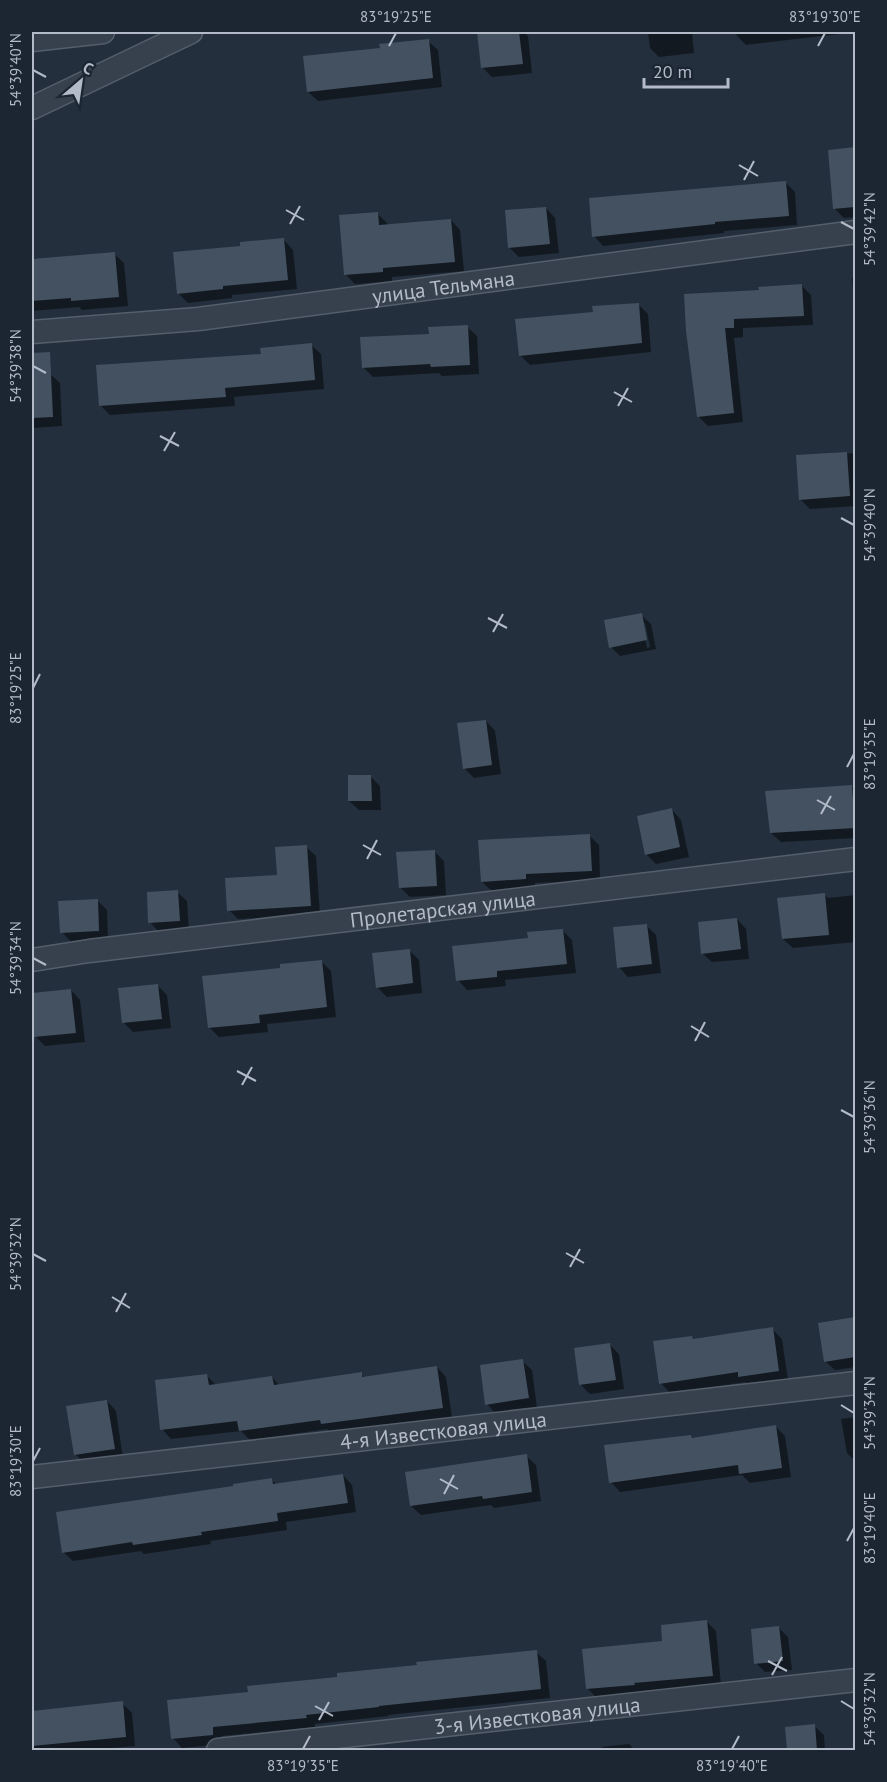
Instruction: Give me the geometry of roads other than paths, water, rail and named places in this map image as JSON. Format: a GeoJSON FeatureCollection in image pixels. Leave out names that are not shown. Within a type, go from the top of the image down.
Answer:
{"type":"FeatureCollection","features":[{"type":"Feature","properties":{"kind":"street"},"geometry":{"type":"LineString","coordinates":[[32,40],[103,32]]}},
{"type":"Feature","properties":{"kind":"street"},"geometry":{"type":"LineString","coordinates":[[32,108],[191,32]]}},
{"type":"Feature","properties":{"kind":"street","name":"улица Тельмана"},"geometry":{"type":"LineString","coordinates":[[32,332],[198,319],[855,232]]}},
{"type":"Feature","properties":{"kind":"street","name":"Пролетарская улица"},"geometry":{"type":"LineString","coordinates":[[32,960],[89,951],[855,859]]}},
{"type":"Feature","properties":{"kind":"street","name":"4-я Известковая улица"},"geometry":{"type":"LineString","coordinates":[[32,1477],[855,1383]]}},
{"type":"Feature","properties":{"kind":"street","name":"3-я Известковая улица"},"geometry":{"type":"LineString","coordinates":[[218,1750],[855,1680]]}}]}
